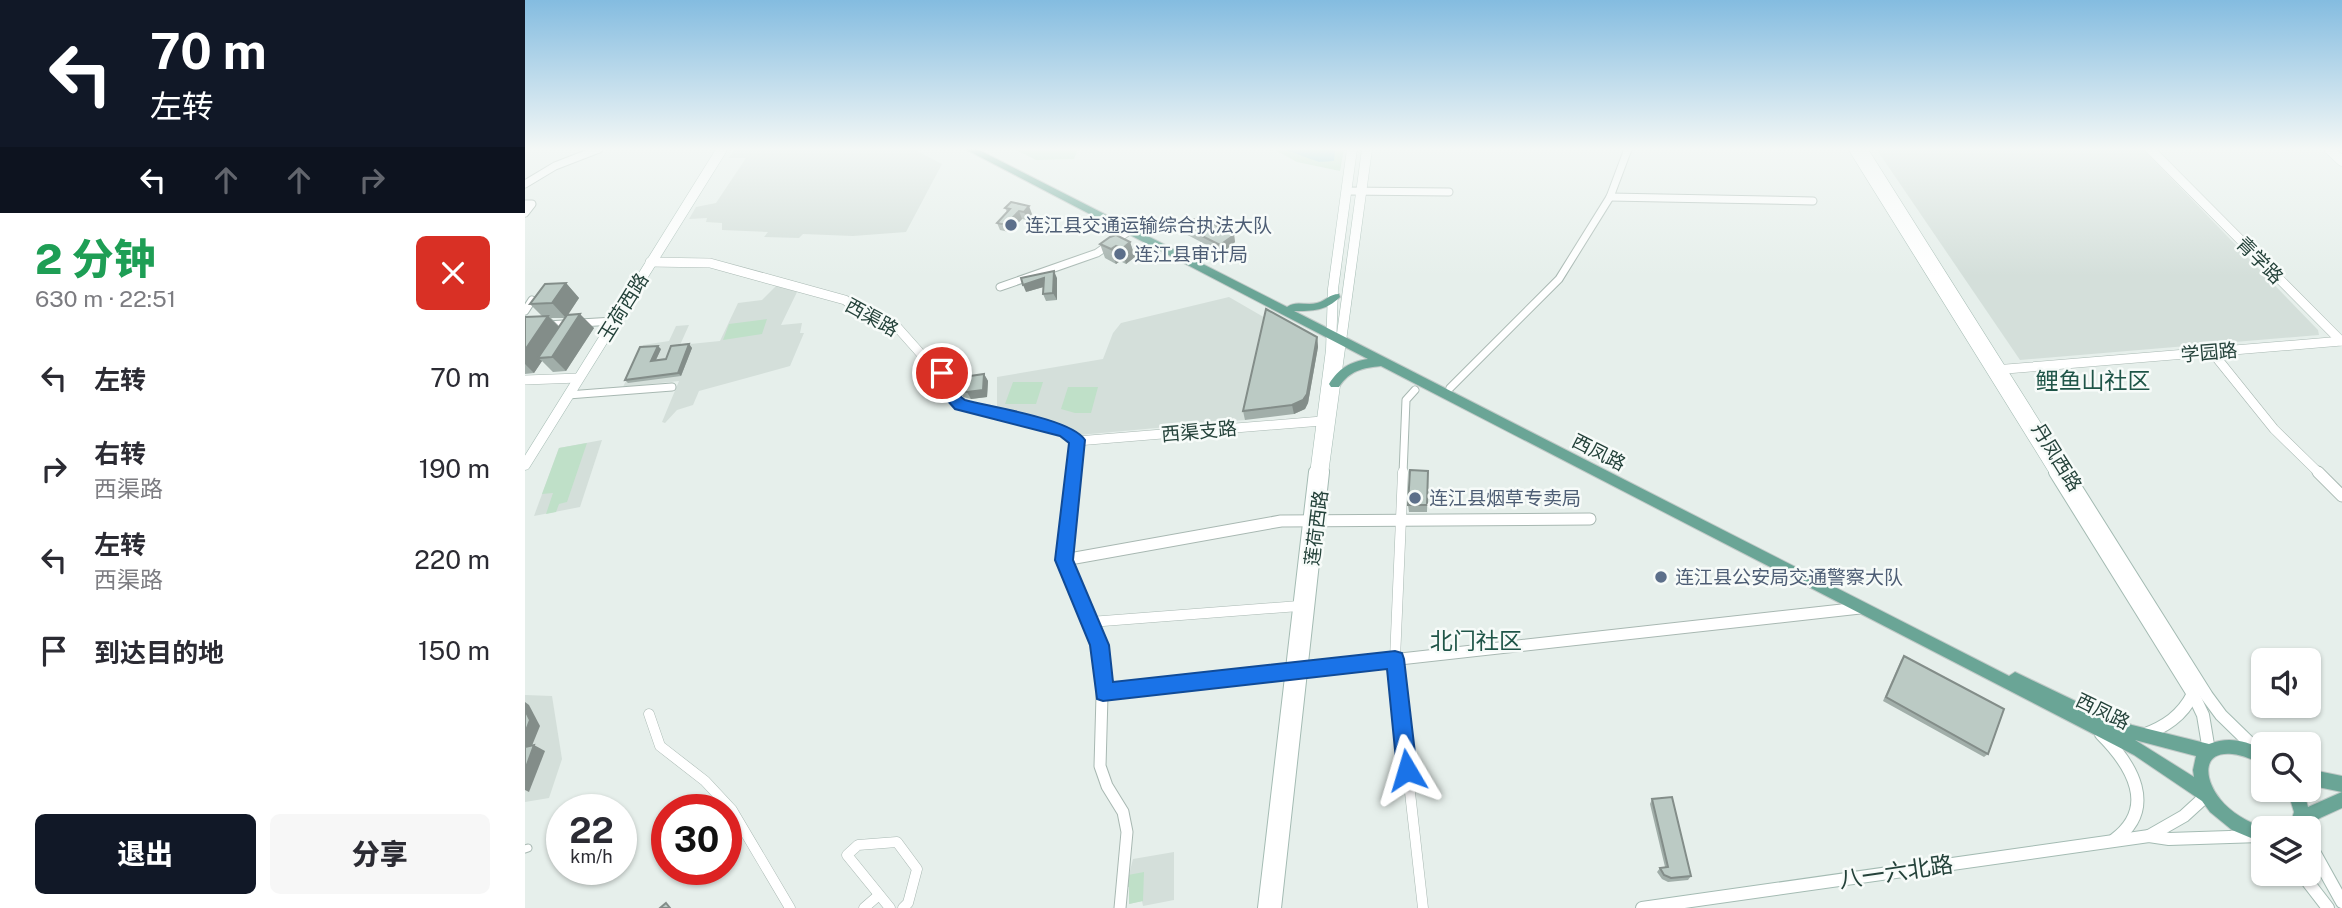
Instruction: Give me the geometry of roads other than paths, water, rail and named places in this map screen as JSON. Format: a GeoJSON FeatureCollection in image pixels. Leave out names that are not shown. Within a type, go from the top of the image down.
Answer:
{"type":"FeatureCollection","features":[{"type":"Feature","properties":{"kind":"main road","name":"玉荷西路"},"geometry":{"type":"LineString","coordinates":[[525,465],[695,191]]}},
{"type":"Feature","properties":{"kind":"main road","name":"西凤路"},"geometry":{"type":"LineString","coordinates":[[1052,191],[1450,388],[2080,712],[2139,736],[2209,751]]}},
{"type":"Feature","properties":{"kind":"main road","name":"西凤路"},"geometry":{"type":"LineString","coordinates":[[1067,191],[1292,307],[1383,363],[2153,758],[2207,794],[2227,817],[2251,831]]}},
{"type":"Feature","properties":{"kind":"main road","name":"莲荷西路"},"geometry":{"type":"LineString","coordinates":[[1275,908],[1299,606],[1335,384],[1337,334],[1333,289],[1346,191]]}},
{"type":"Feature","properties":{"kind":"main road","name":"莲荷西路"},"geometry":{"type":"LineString","coordinates":[[1264,908],[1296,670],[1322,421],[1337,334],[1348,297],[1362,191]]}},
{"type":"Feature","properties":{"kind":"main road","name":"丹凤西路"},"geometry":{"type":"LineString","coordinates":[[1881,191],[2207,696],[2230,725],[2251,745]]}},
{"type":"Feature","properties":{"kind":"main road","name":"丹凤西路"},"geometry":{"type":"LineString","coordinates":[[1888,191],[2193,694],[2203,715],[2209,751]]}},
{"type":"Feature","properties":{"kind":"main road"},"geometry":{"type":"LineString","coordinates":[[1292,307],[1320,307],[1335,296],[1348,297]]}},
{"type":"Feature","properties":{"kind":"main road"},"geometry":{"type":"LineString","coordinates":[[1335,384],[1339,376],[1351,367],[1365,363],[1383,363]]}},
{"type":"Feature","properties":{"kind":"main road"},"geometry":{"type":"LineString","coordinates":[[2139,736],[2173,721],[2189,705],[2193,694]]}},
{"type":"Feature","properties":{"kind":"main road"},"geometry":{"type":"LineString","coordinates":[[2093,729],[2122,755],[2137,790],[2134,821],[2123,836],[2109,842]]}},
{"type":"Feature","properties":{"kind":"main road"},"geometry":{"type":"LineString","coordinates":[[2207,794],[2202,784],[2200,764],[2209,751],[2231,746],[2251,752]]}},
{"type":"Feature","properties":{"kind":"main road"},"geometry":{"type":"LineString","coordinates":[[2321,780],[2342,784]]}},
{"type":"Feature","properties":{"kind":"main road","name":"八一六北路"},"geometry":{"type":"LineString","coordinates":[[2149,836],[2183,816],[2207,794]]}},
{"type":"Feature","properties":{"kind":"main road"},"geometry":{"type":"LineString","coordinates":[[2310,816],[2342,800]]}},
{"type":"Feature","properties":{"kind":"main road","name":"八一六北路"},"geometry":{"type":"LineString","coordinates":[[1642,908],[1701,904],[2149,836],[2169,839],[2251,836]]}},
{"type":"Feature","properties":{"kind":"main road"},"geometry":{"type":"LineString","coordinates":[[2321,864],[2342,902]]}},
{"type":"Feature","properties":{"kind":"main road"},"geometry":{"type":"LineString","coordinates":[[2311,886],[2328,908]]}},
{"type":"Feature","properties":{"kind":"street"},"geometry":{"type":"LineString","coordinates":[[1394,191],[1448,192]]}},
{"type":"Feature","properties":{"kind":"street"},"geometry":{"type":"LineString","coordinates":[[1450,388],[1559,279],[1612,191]]}},
{"type":"Feature","properties":{"kind":"street","name":"青学路"},"geometry":{"type":"LineString","coordinates":[[2192,191],[2342,341]]}},
{"type":"Feature","properties":{"kind":"street"},"geometry":{"type":"LineString","coordinates":[[1610,197],[1813,201]]}},
{"type":"Feature","properties":{"kind":"street"},"geometry":{"type":"LineString","coordinates":[[525,204],[532,204],[525,214]]}},
{"type":"Feature","properties":{"kind":"street"},"geometry":{"type":"LineString","coordinates":[[1000,286],[1097,253],[1129,231]]}},
{"type":"Feature","properties":{"kind":"street","name":"西渠路"},"geometry":{"type":"LineString","coordinates":[[650,262],[711,263],[845,300],[858,310],[893,324],[933,367],[951,381],[957,403],[1065,431],[1077,440]]}},
{"type":"Feature","properties":{"kind":"street"},"geometry":{"type":"LineString","coordinates":[[525,311],[531,300]]}},
{"type":"Feature","properties":{"kind":"street"},"geometry":{"type":"LineString","coordinates":[[538,326],[614,321]]}},
{"type":"Feature","properties":{"kind":"street","name":"学园路"},"geometry":{"type":"LineString","coordinates":[[1996,370],[2342,341]]}},
{"type":"Feature","properties":{"kind":"street"},"geometry":{"type":"LineString","coordinates":[[2212,352],[2274,429],[2342,496]]}},
{"type":"Feature","properties":{"kind":"street"},"geometry":{"type":"LineString","coordinates":[[525,380],[579,378]]}},
{"type":"Feature","properties":{"kind":"street"},"geometry":{"type":"LineString","coordinates":[[568,395],[588,392],[616,394],[672,387]]}},
{"type":"Feature","properties":{"kind":"street"},"geometry":{"type":"LineString","coordinates":[[1415,390],[1406,400],[1395,659],[1423,908]]}},
{"type":"Feature","properties":{"kind":"street","name":"西渠支路"},"geometry":{"type":"LineString","coordinates":[[1077,440],[1322,421]]}},
{"type":"Feature","properties":{"kind":"street"},"geometry":{"type":"LineString","coordinates":[[1077,440],[1064,560],[1103,661],[1100,766],[1107,786],[1123,812],[1126,832],[1120,908]]}},
{"type":"Feature","properties":{"kind":"street"},"geometry":{"type":"LineString","coordinates":[[1064,560],[1271,523],[1590,519]]}},
{"type":"Feature","properties":{"kind":"street"},"geometry":{"type":"LineString","coordinates":[[1090,622],[1299,606]]}},
{"type":"Feature","properties":{"kind":"street"},"geometry":{"type":"LineString","coordinates":[[1103,692],[1860,608]]}},
{"type":"Feature","properties":{"kind":"street"},"geometry":{"type":"LineString","coordinates":[[649,714],[660,746],[705,781],[732,810],[790,908]]}},
{"type":"Feature","properties":{"kind":"street"},"geometry":{"type":"LineString","coordinates":[[890,908],[847,855],[858,845],[897,842],[917,869],[908,903],[903,908]]}},
{"type":"Feature","properties":{"kind":"street"},"geometry":{"type":"LineString","coordinates":[[864,908],[879,895]]}},
{"type":"Feature","properties":{"kind":"place","name":"连江县交通运输综合执法大队"},"geometry":{"type":"Point","coordinates":[1011,225]}},
{"type":"Feature","properties":{"kind":"place","name":"连江县审计局"},"geometry":{"type":"Point","coordinates":[1120,254]}},
{"type":"Feature","properties":{"kind":"place","name":"连江县烟草专卖局"},"geometry":{"type":"Point","coordinates":[1415,498]}},
{"type":"Feature","properties":{"kind":"place","name":"连江县公安局交通警察大队"},"geometry":{"type":"Point","coordinates":[1661,577]}},
{"type":"Feature","properties":{"kind":"district","name":"鲤鱼山社区"},"geometry":{"type":"Point","coordinates":[2093,381]}},
{"type":"Feature","properties":{"kind":"district","name":"北门社区"},"geometry":{"type":"Point","coordinates":[1476,641]}}]}
